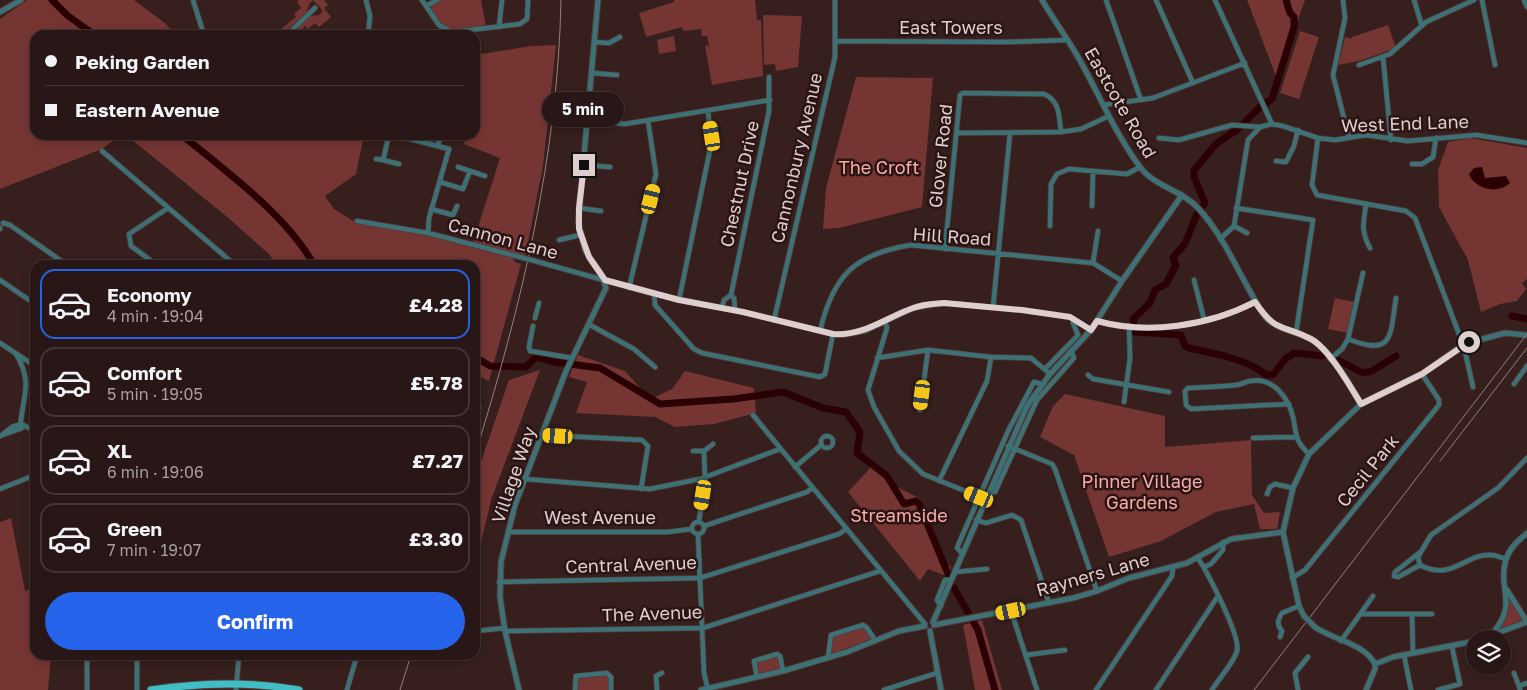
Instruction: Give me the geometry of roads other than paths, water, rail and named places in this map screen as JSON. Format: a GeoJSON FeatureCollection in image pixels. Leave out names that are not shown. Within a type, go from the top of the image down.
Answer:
{"type":"FeatureCollection","features":[{"type":"Feature","properties":{"kind":"main road"},"geometry":{"type":"LineString","coordinates":[[151,690],[270,686],[299,690]]}},
{"type":"Feature","properties":{"kind":"street"},"geometry":{"type":"LineString","coordinates":[[0,12],[21,0]]}},
{"type":"Feature","properties":{"kind":"street"},"geometry":{"type":"LineString","coordinates":[[193,0],[202,30]]}},
{"type":"Feature","properties":{"kind":"street"},"geometry":{"type":"LineString","coordinates":[[366,0],[370,16],[370,30]]}},
{"type":"Feature","properties":{"kind":"street"},"geometry":{"type":"LineString","coordinates":[[422,0],[439,25],[445,30]]}},
{"type":"Feature","properties":{"kind":"street"},"geometry":{"type":"LineString","coordinates":[[426,6],[437,0]]}},
{"type":"Feature","properties":{"kind":"street"},"geometry":{"type":"LineString","coordinates":[[499,27],[502,0]]}},
{"type":"Feature","properties":{"kind":"street"},"geometry":{"type":"LineString","coordinates":[[478,30],[524,22],[528,13],[528,0]]}},
{"type":"Feature","properties":{"kind":"street"},"geometry":{"type":"LineString","coordinates":[[598,0],[579,208],[580,235],[589,257],[605,280]]}},
{"type":"Feature","properties":{"kind":"street","name":"Cannonbury Avenue"},"geometry":{"type":"LineString","coordinates":[[774,320],[835,57],[835,0]]}},
{"type":"Feature","properties":{"kind":"street","name":"Eastcote Road"},"geometry":{"type":"LineString","coordinates":[[1042,0],[1140,167],[1152,179],[1182,195],[1200,209],[1220,239],[1255,302],[1273,324],[1311,339],[1322,347],[1361,404]]}},
{"type":"Feature","properties":{"kind":"street"},"geometry":{"type":"LineString","coordinates":[[1106,0],[1141,100]]}},
{"type":"Feature","properties":{"kind":"street"},"geometry":{"type":"LineString","coordinates":[[1156,0],[1193,83]]}},
{"type":"Feature","properties":{"kind":"street"},"geometry":{"type":"LineString","coordinates":[[1215,0],[1272,124]]}},
{"type":"Feature","properties":{"kind":"street"},"geometry":{"type":"LineString","coordinates":[[1343,0],[1345,18],[1333,75],[1349,138]]}},
{"type":"Feature","properties":{"kind":"street"},"geometry":{"type":"LineString","coordinates":[[1414,0],[1422,26]]}},
{"type":"Feature","properties":{"kind":"street"},"geometry":{"type":"LineString","coordinates":[[1359,66],[1398,50],[1422,26],[1436,16],[1474,0]]}},
{"type":"Feature","properties":{"kind":"street"},"geometry":{"type":"LineString","coordinates":[[1482,0],[1495,65]]}},
{"type":"Feature","properties":{"kind":"street"},"geometry":{"type":"LineString","coordinates":[[1524,0],[1527,7]]}},
{"type":"Feature","properties":{"kind":"street"},"geometry":{"type":"LineString","coordinates":[[292,30],[315,8]]}},
{"type":"Feature","properties":{"kind":"street"},"geometry":{"type":"LineString","coordinates":[[595,42],[609,43],[620,37]]}},
{"type":"Feature","properties":{"kind":"street","name":"East Towers"},"geometry":{"type":"LineString","coordinates":[[835,41],[1007,42],[1067,40]]}},
{"type":"Feature","properties":{"kind":"street"},"geometry":{"type":"LineString","coordinates":[[1383,57],[1391,140]]}},
{"type":"Feature","properties":{"kind":"street"},"geometry":{"type":"LineString","coordinates":[[1103,105],[1141,100],[1245,64]]}},
{"type":"Feature","properties":{"kind":"street"},"geometry":{"type":"LineString","coordinates":[[592,73],[617,75]]}},
{"type":"Feature","properties":{"kind":"street","name":"Chestnut Drive"},"geometry":{"type":"LineString","coordinates":[[722,308],[724,300],[731,295],[770,100],[770,77]]}},
{"type":"Feature","properties":{"kind":"street","name":"Glover Road"},"geometry":{"type":"LineString","coordinates":[[946,249],[960,96],[963,93],[1044,94],[1052,97],[1058,106],[1061,132]]}},
{"type":"Feature","properties":{"kind":"street"},"geometry":{"type":"LineString","coordinates":[[588,121],[625,124],[770,100]]}},
{"type":"Feature","properties":{"kind":"street"},"geometry":{"type":"LineString","coordinates":[[679,300],[711,145],[708,110]]}},
{"type":"Feature","properties":{"kind":"street"},"geometry":{"type":"LineString","coordinates":[[957,133],[1061,132],[1081,129],[1109,116]]}},
{"type":"Feature","properties":{"kind":"street"},"geometry":{"type":"LineString","coordinates":[[629,288],[656,174],[648,120]]}},
{"type":"Feature","properties":{"kind":"street","name":"West End Lane"},"geometry":{"type":"LineString","coordinates":[[1159,138],[1179,140],[1232,125],[1260,127],[1272,124],[1298,130],[1318,138],[1335,140],[1366,135],[1408,141],[1476,136],[1527,143]]}},
{"type":"Feature","properties":{"kind":"street"},"geometry":{"type":"LineString","coordinates":[[1220,239],[1234,226],[1248,140],[1260,127]]}},
{"type":"Feature","properties":{"kind":"street"},"geometry":{"type":"LineString","coordinates":[[1276,160],[1286,162],[1294,146],[1298,130]]}},
{"type":"Feature","properties":{"kind":"street"},"geometry":{"type":"LineString","coordinates":[[993,308],[1010,133]]}},
{"type":"Feature","properties":{"kind":"street"},"geometry":{"type":"LineString","coordinates":[[1318,138],[1312,180],[1314,191],[1321,198],[1406,211],[1415,218],[1463,345],[1473,387]]}},
{"type":"Feature","properties":{"kind":"street"},"geometry":{"type":"LineString","coordinates":[[1416,166],[1433,157],[1436,138]]}},
{"type":"Feature","properties":{"kind":"street"},"geometry":{"type":"LineString","coordinates":[[383,160],[388,140]]}},
{"type":"Feature","properties":{"kind":"street"},"geometry":{"type":"LineString","coordinates":[[415,140],[448,147],[450,151],[431,209],[428,233]]}},
{"type":"Feature","properties":{"kind":"street"},"geometry":{"type":"LineString","coordinates":[[438,145],[440,140]]}},
{"type":"Feature","properties":{"kind":"street"},"geometry":{"type":"LineString","coordinates":[[102,150],[229,260]]}},
{"type":"Feature","properties":{"kind":"street"},"geometry":{"type":"LineString","coordinates":[[376,159],[399,164]]}},
{"type":"Feature","properties":{"kind":"street"},"geometry":{"type":"LineString","coordinates":[[584,165],[610,167]]}},
{"type":"Feature","properties":{"kind":"street"},"geometry":{"type":"LineString","coordinates":[[458,167],[484,176]]}},
{"type":"Feature","properties":{"kind":"street"},"geometry":{"type":"LineString","coordinates":[[1050,226],[1051,184],[1057,174],[1069,169],[1127,174],[1140,167]]}},
{"type":"Feature","properties":{"kind":"street"},"geometry":{"type":"LineString","coordinates":[[440,182],[463,189],[470,171]]}},
{"type":"Feature","properties":{"kind":"street"},"geometry":{"type":"LineString","coordinates":[[1092,206],[1093,171]]}},
{"type":"Feature","properties":{"kind":"street"},"geometry":{"type":"LineString","coordinates":[[701,690],[783,671],[828,658],[875,640],[933,624],[985,499],[1027,406],[1041,384],[1091,330],[1122,281],[1182,195]]}},
{"type":"Feature","properties":{"kind":"street"},"geometry":{"type":"LineString","coordinates":[[1366,205],[1362,228],[1363,235],[1370,248]]}},
{"type":"Feature","properties":{"kind":"street"},"geometry":{"type":"LineString","coordinates":[[431,209],[453,215],[457,206]]}},
{"type":"Feature","properties":{"kind":"street"},"geometry":{"type":"LineString","coordinates":[[150,260],[131,246],[129,234],[168,208]]}},
{"type":"Feature","properties":{"kind":"street"},"geometry":{"type":"LineString","coordinates":[[579,208],[601,211]]}},
{"type":"Feature","properties":{"kind":"street"},"geometry":{"type":"LineString","coordinates":[[1236,208],[1313,220],[1296,333]]}},
{"type":"Feature","properties":{"kind":"street","name":"Cannon Lane"},"geometry":{"type":"LineString","coordinates":[[357,220],[428,233],[629,288],[734,310],[833,334],[856,334],[926,304],[944,303],[1022,310],[1074,319],[1091,330]]}},
{"type":"Feature","properties":{"kind":"street"},"geometry":{"type":"LineString","coordinates":[[4,223],[10,225],[60,260]]}},
{"type":"Feature","properties":{"kind":"street"},"geometry":{"type":"LineString","coordinates":[[1234,226],[1247,233]]}},
{"type":"Feature","properties":{"kind":"street"},"geometry":{"type":"LineString","coordinates":[[1093,263],[1098,231]]}},
{"type":"Feature","properties":{"kind":"street"},"geometry":{"type":"LineString","coordinates":[[559,240],[580,235]]}},
{"type":"Feature","properties":{"kind":"street","name":"Hill Road"},"geometry":{"type":"LineString","coordinates":[[820,331],[828,299],[851,269],[865,258],[888,249],[911,245],[1093,263],[1122,281]]}},
{"type":"Feature","properties":{"kind":"street"},"geometry":{"type":"LineString","coordinates":[[1330,358],[1342,349],[1348,339],[1363,273]]}},
{"type":"Feature","properties":{"kind":"street"},"geometry":{"type":"LineString","coordinates":[[0,280],[30,301]]}},
{"type":"Feature","properties":{"kind":"street","name":"Village Way"},"geometry":{"type":"LineString","coordinates":[[520,690],[505,629],[499,582],[508,532],[525,479],[570,362],[606,291],[605,280]]}},
{"type":"Feature","properties":{"kind":"street"},"geometry":{"type":"LineString","coordinates":[[1194,280],[1204,319]]}},
{"type":"Feature","properties":{"kind":"street"},"geometry":{"type":"LineString","coordinates":[[654,294],[655,304],[694,348],[702,353],[820,377],[825,374],[833,334]]}},
{"type":"Feature","properties":{"kind":"street","name":"Chestnut Drive"},"geometry":{"type":"LineString","coordinates":[[731,295],[734,298],[734,310]]}},
{"type":"Feature","properties":{"kind":"street"},"geometry":{"type":"LineString","coordinates":[[1348,339],[1376,347],[1384,343],[1390,332],[1395,298]]}},
{"type":"Feature","properties":{"kind":"street"},"geometry":{"type":"LineString","coordinates":[[1097,321],[1164,328],[1239,310],[1255,302]]}},
{"type":"Feature","properties":{"kind":"street"},"geometry":{"type":"LineString","coordinates":[[535,318],[539,303]]}},
{"type":"Feature","properties":{"kind":"street"},"geometry":{"type":"LineString","coordinates":[[1045,369],[1078,335],[1074,319]]}},
{"type":"Feature","properties":{"kind":"street"},"geometry":{"type":"LineString","coordinates":[[885,321],[887,328],[868,390],[874,407],[899,451],[910,464],[923,474],[985,499]]}},
{"type":"Feature","properties":{"kind":"street"},"geometry":{"type":"LineString","coordinates":[[590,325],[634,349],[655,367]]}},
{"type":"Feature","properties":{"kind":"street"},"geometry":{"type":"LineString","coordinates":[[533,326],[529,349],[570,362]]}},
{"type":"Feature","properties":{"kind":"street"},"geometry":{"type":"LineString","coordinates":[[1124,402],[1133,326]]}},
{"type":"Feature","properties":{"kind":"street"},"geometry":{"type":"LineString","coordinates":[[1366,690],[1375,669],[1375,664],[1369,655],[1317,628],[1304,616],[1299,606],[1283,532],[1293,488],[1309,454],[1361,404],[1422,374],[1463,345],[1495,334],[1527,335]]}},
{"type":"Feature","properties":{"kind":"street"},"geometry":{"type":"LineString","coordinates":[[0,343],[30,363]]}},
{"type":"Feature","properties":{"kind":"street"},"geometry":{"type":"LineString","coordinates":[[877,358],[928,350],[991,357],[1031,358],[1050,374]]}},
{"type":"Feature","properties":{"kind":"street"},"geometry":{"type":"LineString","coordinates":[[920,410],[928,350]]}},
{"type":"Feature","properties":{"kind":"street"},"geometry":{"type":"LineString","coordinates":[[988,493],[995,492],[1037,400],[1074,358],[1071,351]]}},
{"type":"Feature","properties":{"kind":"street"},"geometry":{"type":"LineString","coordinates":[[16,354],[26,373],[27,390],[22,426]]}},
{"type":"Feature","properties":{"kind":"street"},"geometry":{"type":"LineString","coordinates":[[939,481],[987,381],[991,357]]}},
{"type":"Feature","properties":{"kind":"street"},"geometry":{"type":"LineString","coordinates":[[1514,384],[1527,366]]}},
{"type":"Feature","properties":{"kind":"street"},"geometry":{"type":"LineString","coordinates":[[26,373],[30,370]]}},
{"type":"Feature","properties":{"kind":"street"},"geometry":{"type":"LineString","coordinates":[[1088,374],[1093,379],[1169,392]]}},
{"type":"Feature","properties":{"kind":"street","name":"Cecil Park"},"geometry":{"type":"LineString","coordinates":[[1292,578],[1305,570],[1438,405],[1439,400],[1422,374]]}},
{"type":"Feature","properties":{"kind":"street"},"geometry":{"type":"LineString","coordinates":[[1289,404],[1191,409],[1186,407],[1185,391],[1188,388],[1237,385],[1258,381],[1277,388],[1289,404],[1298,444],[1309,454]]}},
{"type":"Feature","properties":{"kind":"street"},"geometry":{"type":"LineString","coordinates":[[962,553],[958,548],[1022,400],[1034,382],[1041,384]]}},
{"type":"Feature","properties":{"kind":"street"},"geometry":{"type":"LineString","coordinates":[[753,415],[925,625],[941,690]]}},
{"type":"Feature","properties":{"kind":"street"},"geometry":{"type":"LineString","coordinates":[[2,435],[22,426],[30,429]]}},
{"type":"Feature","properties":{"kind":"street"},"geometry":{"type":"LineString","coordinates":[[542,436],[642,440],[648,446],[641,489]]}},
{"type":"Feature","properties":{"kind":"street"},"geometry":{"type":"LineString","coordinates":[[1254,438],[1296,437]]}},
{"type":"Feature","properties":{"kind":"street"},"geometry":{"type":"LineString","coordinates":[[693,451],[704,451],[713,444]]}},
{"type":"Feature","properties":{"kind":"street"},"geometry":{"type":"LineString","coordinates":[[795,467],[821,445]]}},
{"type":"Feature","properties":{"kind":"street"},"geometry":{"type":"LineString","coordinates":[[1008,446],[1052,464],[1097,591]]}},
{"type":"Feature","properties":{"kind":"street"},"geometry":{"type":"LineString","coordinates":[[525,479],[641,489],[705,477],[780,449]]}},
{"type":"Feature","properties":{"kind":"street"},"geometry":{"type":"LineString","coordinates":[[698,522],[705,477],[704,451]]}},
{"type":"Feature","properties":{"kind":"street"},"geometry":{"type":"LineString","coordinates":[[1420,566],[1418,557],[1431,535],[1498,488],[1527,458]]}},
{"type":"Feature","properties":{"kind":"street"},"geometry":{"type":"LineString","coordinates":[[0,489],[30,477]]}},
{"type":"Feature","properties":{"kind":"street"},"geometry":{"type":"LineString","coordinates":[[1267,494],[1270,487],[1275,484],[1293,488]]}},
{"type":"Feature","properties":{"kind":"street"},"geometry":{"type":"LineString","coordinates":[[704,526],[807,492],[812,488]]}},
{"type":"Feature","properties":{"kind":"street"},"geometry":{"type":"LineString","coordinates":[[976,520],[986,523],[1012,515],[1022,520],[1049,603]]}},
{"type":"Feature","properties":{"kind":"street"},"geometry":{"type":"LineString","coordinates":[[698,522],[704,526]]}},
{"type":"Feature","properties":{"kind":"street"},"geometry":{"type":"LineString","coordinates":[[698,522],[693,524],[692,530],[698,534]]}},
{"type":"Feature","properties":{"kind":"street"},"geometry":{"type":"LineString","coordinates":[[698,534],[703,531],[704,526]]}},
{"type":"Feature","properties":{"kind":"street","name":"Central Avenue"},"geometry":{"type":"LineString","coordinates":[[499,582],[700,578],[839,534],[846,529]]}},
{"type":"Feature","properties":{"kind":"street","name":"West Avenue"},"geometry":{"type":"LineString","coordinates":[[508,532],[667,532],[692,530]]}},
{"type":"Feature","properties":{"kind":"street","name":"Rayners Lane"},"geometry":{"type":"LineString","coordinates":[[933,624],[972,619],[1097,591],[1130,578],[1173,568],[1198,558],[1223,542],[1241,536],[1283,532]]}},
{"type":"Feature","properties":{"kind":"street"},"geometry":{"type":"LineString","coordinates":[[1495,630],[1501,623],[1506,608],[1506,559],[1516,542],[1527,533]]}},
{"type":"Feature","properties":{"kind":"street"},"geometry":{"type":"LineString","coordinates":[[698,534],[704,673],[708,689]]}},
{"type":"Feature","properties":{"kind":"street"},"geometry":{"type":"LineString","coordinates":[[1204,567],[1211,564],[1223,550],[1223,542]]}},
{"type":"Feature","properties":{"kind":"street"},"geometry":{"type":"LineString","coordinates":[[1420,552],[1395,572],[1394,576],[1398,577],[1420,566],[1442,571],[1491,554],[1506,559]]}},
{"type":"Feature","properties":{"kind":"street"},"geometry":{"type":"LineString","coordinates":[[1198,558],[1218,596],[1233,631],[1237,647],[1212,690]]}},
{"type":"Feature","properties":{"kind":"street"},"geometry":{"type":"LineString","coordinates":[[955,572],[987,568]]}},
{"type":"Feature","properties":{"kind":"street"},"geometry":{"type":"LineString","coordinates":[[1096,690],[1172,576],[1173,568]]}},
{"type":"Feature","properties":{"kind":"street","name":"The Avenue"},"geometry":{"type":"LineString","coordinates":[[480,632],[505,629],[703,628],[880,571]]}},
{"type":"Feature","properties":{"kind":"street"},"geometry":{"type":"LineString","coordinates":[[1504,630],[1527,622],[1507,590]]}},
{"type":"Feature","properties":{"kind":"street"},"geometry":{"type":"LineString","coordinates":[[1156,690],[1218,596]]}},
{"type":"Feature","properties":{"kind":"street"},"geometry":{"type":"LineString","coordinates":[[1341,640],[1373,596]]}},
{"type":"Feature","properties":{"kind":"street"},"geometry":{"type":"LineString","coordinates":[[1280,636],[1282,631],[1278,626],[1278,621],[1282,613],[1299,606]]}},
{"type":"Feature","properties":{"kind":"street"},"geometry":{"type":"LineString","coordinates":[[1011,611],[1038,690]]}},
{"type":"Feature","properties":{"kind":"street"},"geometry":{"type":"LineString","coordinates":[[1361,614],[1432,614]]}},
{"type":"Feature","properties":{"kind":"street"},"geometry":{"type":"LineString","coordinates":[[1412,614],[1413,653]]}},
{"type":"Feature","properties":{"kind":"street"},"geometry":{"type":"LineString","coordinates":[[937,616],[944,624]]}},
{"type":"Feature","properties":{"kind":"street"},"geometry":{"type":"LineString","coordinates":[[828,658],[831,635],[862,625],[867,628],[875,640]]}},
{"type":"Feature","properties":{"kind":"street"},"geometry":{"type":"LineString","coordinates":[[1375,664],[1404,655],[1466,643]]}},
{"type":"Feature","properties":{"kind":"street"},"geometry":{"type":"LineString","coordinates":[[1438,690],[1460,684],[1452,647]]}},
{"type":"Feature","properties":{"kind":"street"},"geometry":{"type":"LineString","coordinates":[[1026,655],[1065,650]]}},
{"type":"Feature","properties":{"kind":"street"},"geometry":{"type":"LineString","coordinates":[[757,677],[754,661],[777,654],[780,656],[783,671]]}},
{"type":"Feature","properties":{"kind":"street"},"geometry":{"type":"LineString","coordinates":[[1404,655],[1411,690]]}},
{"type":"Feature","properties":{"kind":"street"},"geometry":{"type":"LineString","coordinates":[[1298,690],[1295,673],[1308,657]]}},
{"type":"Feature","properties":{"kind":"street"},"geometry":{"type":"LineString","coordinates":[[87,660],[88,690]]}},
{"type":"Feature","properties":{"kind":"street"},"geometry":{"type":"LineString","coordinates":[[137,660],[137,690]]}},
{"type":"Feature","properties":{"kind":"street"},"geometry":{"type":"LineString","coordinates":[[236,687],[238,660]]}},
{"type":"Feature","properties":{"kind":"street"},"geometry":{"type":"LineString","coordinates":[[347,690],[356,660]]}},
{"type":"Feature","properties":{"kind":"street"},"geometry":{"type":"LineString","coordinates":[[650,673],[656,676]]}},
{"type":"Feature","properties":{"kind":"street"},"geometry":{"type":"LineString","coordinates":[[656,676],[662,673]]}},
{"type":"Feature","properties":{"kind":"street"},"geometry":{"type":"LineString","coordinates":[[884,690],[937,673]]}},
{"type":"Feature","properties":{"kind":"street"},"geometry":{"type":"LineString","coordinates":[[1514,673],[1520,688],[1527,683]]}},
{"type":"Feature","properties":{"kind":"street"},"geometry":{"type":"LineString","coordinates":[[575,690],[576,676],[607,674],[611,677],[612,690]]}},
{"type":"Feature","properties":{"kind":"street"},"geometry":{"type":"LineString","coordinates":[[656,676],[657,690]]}},
{"type":"Feature","properties":{"kind":"waterway"},"geometry":{"type":"LineString","coordinates":[[52,0],[68,16],[88,30]]}},
{"type":"Feature","properties":{"kind":"waterway"},"geometry":{"type":"LineString","coordinates":[[1286,0],[1290,13],[1294,17],[1294,27],[1272,99],[1259,108],[1238,129],[1216,144],[1194,170],[1194,177],[1205,203],[1196,217],[1188,238],[1173,258],[1176,265],[1166,284],[1155,290],[1150,303],[1133,319],[1135,332],[1181,335],[1185,346],[1189,348],[1240,361],[1259,369],[1266,375],[1273,375],[1285,359],[1294,353],[1322,356]]}},
{"type":"Feature","properties":{"kind":"waterway"},"geometry":{"type":"LineString","coordinates":[[188,140],[272,211],[311,260]]}},
{"type":"Feature","properties":{"kind":"waterway"},"geometry":{"type":"LineString","coordinates":[[1512,316],[1527,319]]}},
{"type":"Feature","properties":{"kind":"waterway"},"geometry":{"type":"LineString","coordinates":[[1338,360],[1363,373],[1372,371],[1396,356]]}},
{"type":"Feature","properties":{"kind":"waterway"},"geometry":{"type":"LineString","coordinates":[[480,360],[490,366],[526,367],[536,357],[554,362],[600,368],[660,404],[733,399],[783,392],[823,408],[846,412],[860,432],[857,453],[887,476],[904,504],[916,501],[919,504],[948,574]]}},
{"type":"Feature","properties":{"kind":"waterway"},"geometry":{"type":"LineString","coordinates":[[954,588],[978,630],[995,690]]}},
{"type":"Feature","properties":{"kind":"railway"},"geometry":{"type":"LineString","coordinates":[[480,439],[522,287],[545,173],[553,116],[561,0]]}},
{"type":"Feature","properties":{"kind":"railway"},"geometry":{"type":"LineString","coordinates":[[1254,690],[1527,334]]}},
{"type":"Feature","properties":{"kind":"railway"},"geometry":{"type":"LineString","coordinates":[[1440,461],[1527,348]]}},
{"type":"Feature","properties":{"kind":"railway"},"geometry":{"type":"LineString","coordinates":[[400,690],[409,660]]}},
{"type":"Feature","properties":{"kind":"park label","name":"The Croft"},"geometry":{"type":"Point","coordinates":[879,168]}},
{"type":"Feature","properties":{"kind":"park label","name":"Pinner Village Gardens"},"geometry":{"type":"Point","coordinates":[1142,492]}},
{"type":"Feature","properties":{"kind":"park label","name":"Streamside"},"geometry":{"type":"Point","coordinates":[899,516]}}]}
